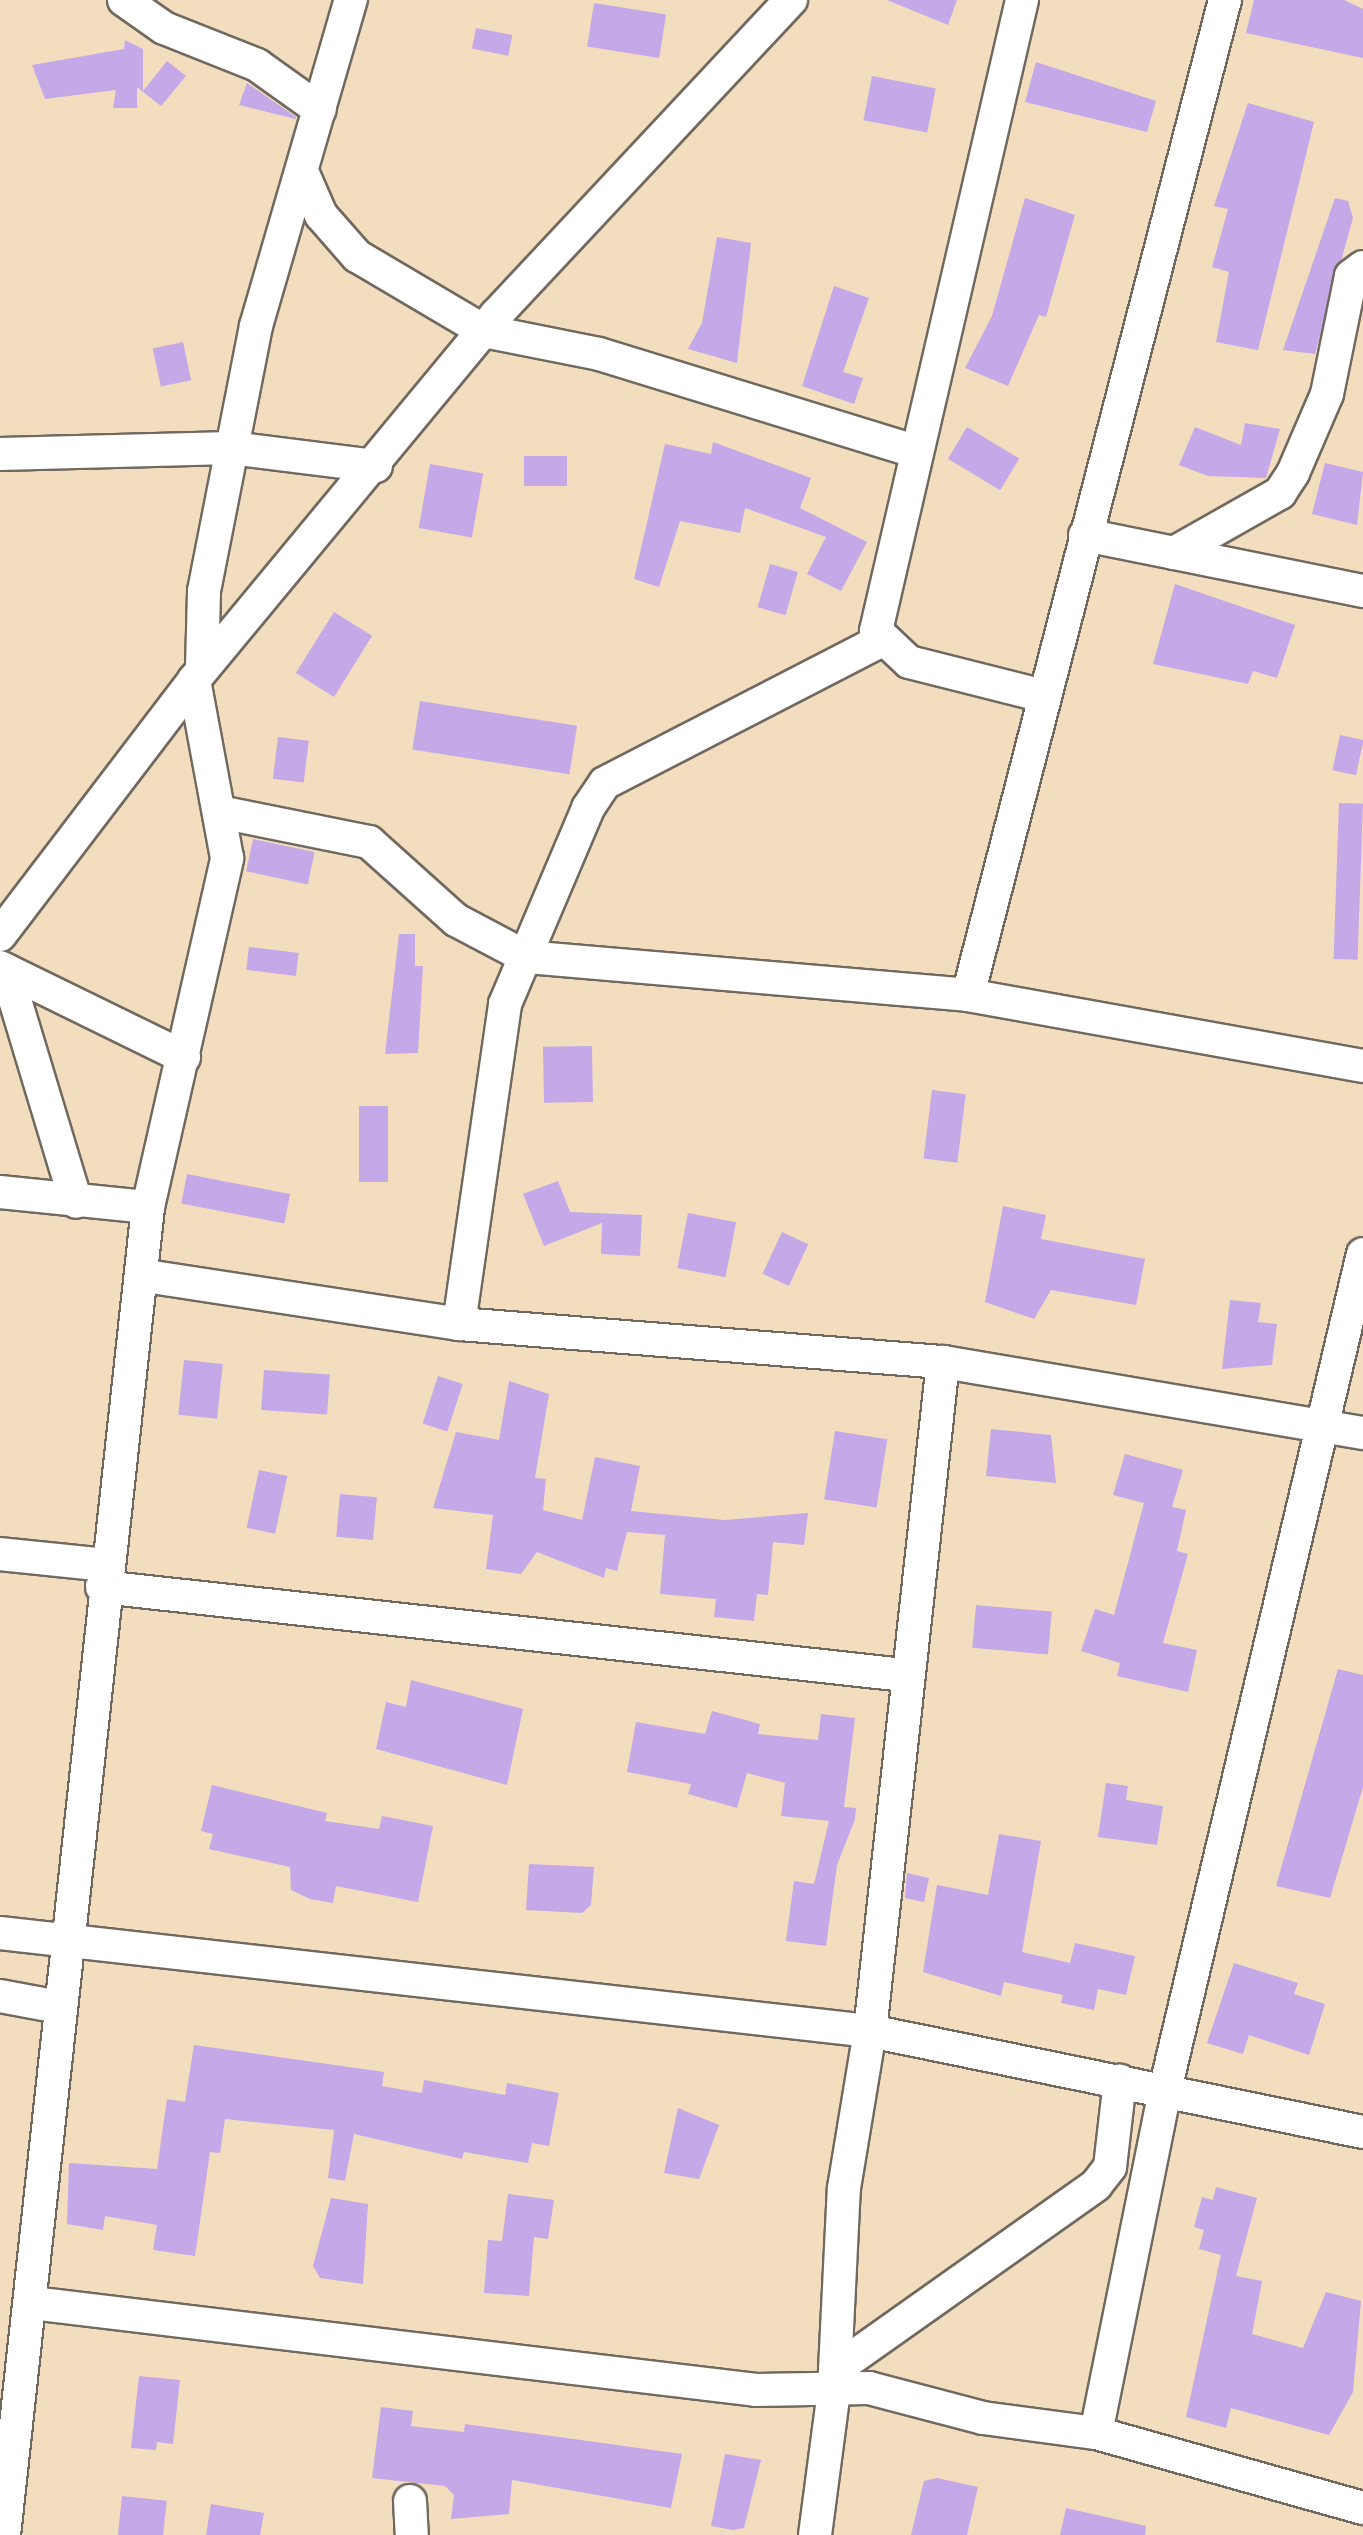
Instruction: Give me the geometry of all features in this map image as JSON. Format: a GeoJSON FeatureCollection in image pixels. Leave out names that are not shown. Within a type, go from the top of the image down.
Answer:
{"type":"FeatureCollection","features":[{"type":"Feature","properties":{"kind":"street"},"geometry":{"type":"LineString","coordinates":[[124,0],[164,28],[257,65],[320,110]]}},
{"type":"Feature","properties":{"kind":"street"},"geometry":{"type":"LineString","coordinates":[[4,2535],[32,2303],[65,1937],[104,1576],[146,1276],[148,1207],[227,858],[225,813],[198,674],[204,591],[231,448],[351,0]]}},
{"type":"Feature","properties":{"kind":"street"},"geometry":{"type":"LineString","coordinates":[[0,935],[198,674],[376,466],[484,331],[791,0]]}},
{"type":"Feature","properties":{"kind":"street"},"geometry":{"type":"LineString","coordinates":[[880,641],[912,450],[1022,0]]}},
{"type":"Feature","properties":{"kind":"street"},"geometry":{"type":"LineString","coordinates":[[968,996],[1225,0]]}},
{"type":"Feature","properties":{"kind":"street"},"geometry":{"type":"LineString","coordinates":[[304,176],[321,215],[357,256],[484,331],[599,354],[912,450]]}},
{"type":"Feature","properties":{"kind":"street"},"geometry":{"type":"LineString","coordinates":[[1174,553],[1280,493],[1328,394],[1351,276],[1363,267]]}},
{"type":"Feature","properties":{"kind":"street"},"geometry":{"type":"LineString","coordinates":[[0,454],[231,448],[376,466]]}},
{"type":"Feature","properties":{"kind":"street"},"geometry":{"type":"LineString","coordinates":[[1085,535],[1363,591]]}},
{"type":"Feature","properties":{"kind":"street"},"geometry":{"type":"LineString","coordinates":[[880,641],[908,662],[1043,696]]}},
{"type":"Feature","properties":{"kind":"street"},"geometry":{"type":"LineString","coordinates":[[459,1324],[505,1004],[565,848],[605,783],[880,641]]}},
{"type":"Feature","properties":{"kind":"street"},"geometry":{"type":"LineString","coordinates":[[225,813],[369,842],[456,920],[526,957],[968,996],[1363,1066]]}},
{"type":"Feature","properties":{"kind":"street"},"geometry":{"type":"LineString","coordinates":[[3,969],[184,1058]]}},
{"type":"Feature","properties":{"kind":"street"},"geometry":{"type":"LineString","coordinates":[[3,969],[76,1202]]}},
{"type":"Feature","properties":{"kind":"street"},"geometry":{"type":"LineString","coordinates":[[0,1192],[148,1207]]}},
{"type":"Feature","properties":{"kind":"street"},"geometry":{"type":"LineString","coordinates":[[1096,2433],[1165,2090],[1363,1254]]}},
{"type":"Feature","properties":{"kind":"street"},"geometry":{"type":"LineString","coordinates":[[146,1276],[459,1324],[943,1362],[1363,1433]]}},
{"type":"Feature","properties":{"kind":"street"},"geometry":{"type":"LineString","coordinates":[[815,2535],[835,2380],[844,2188],[870,2032],[904,1675],[943,1362]]}},
{"type":"Feature","properties":{"kind":"street"},"geometry":{"type":"LineString","coordinates":[[0,1554],[104,1576],[904,1675]]}},
{"type":"Feature","properties":{"kind":"street"},"geometry":{"type":"LineString","coordinates":[[0,1934],[65,1937],[870,2032],[1363,2132]]}},
{"type":"Feature","properties":{"kind":"street"},"geometry":{"type":"LineString","coordinates":[[0,1996],[59,2007]]}},
{"type":"Feature","properties":{"kind":"street"},"geometry":{"type":"LineString","coordinates":[[835,2380],[1096,2185],[1110,2167],[1120,2081]]}},
{"type":"Feature","properties":{"kind":"street"},"geometry":{"type":"LineString","coordinates":[[32,2303],[756,2390],[835,2380],[983,2418],[1096,2433],[1363,2508]]}},
{"type":"Feature","properties":{"kind":"street"},"geometry":{"type":"LineString","coordinates":[[410,2500],[412,2535]]}},
{"type":"Feature","properties":{"kind":"building"},"geometry":{"type":"Polygon","coordinates":[[[887,0],[957,0],[948,25],[887,0]]]}},
{"type":"Feature","properties":{"kind":"building"},"geometry":{"type":"Polygon","coordinates":[[[1254,0],[1344,0],[1363,9],[1363,58],[1246,33],[1254,0]]]}},
{"type":"Feature","properties":{"kind":"building"},"geometry":{"type":"Polygon","coordinates":[[[594,3],[666,14],[659,58],[587,46],[594,3]]]}},
{"type":"Feature","properties":{"kind":"building"},"geometry":{"type":"Polygon","coordinates":[[[476,28],[512,35],[508,56],[472,49],[476,28]]]}},
{"type":"Feature","properties":{"kind":"building"},"geometry":{"type":"Polygon","coordinates":[[[125,40],[143,49],[143,91],[167,61],[186,76],[161,106],[137,87],[137,108],[113,108],[116,90],[45,99],[32,65],[124,49],[125,40]]]}},
{"type":"Feature","properties":{"kind":"building"},"geometry":{"type":"Polygon","coordinates":[[[1036,62],[1156,101],[1147,132],[1025,102],[1036,62]]]}},
{"type":"Feature","properties":{"kind":"building"},"geometry":{"type":"Polygon","coordinates":[[[872,76],[936,88],[927,133],[863,120],[872,76]]]}},
{"type":"Feature","properties":{"kind":"building"},"geometry":{"type":"Polygon","coordinates":[[[247,83],[296,117],[296,119],[239,105],[247,83]]]}},
{"type":"Feature","properties":{"kind":"building"},"geometry":{"type":"Polygon","coordinates":[[[1248,103],[1314,122],[1258,350],[1216,342],[1229,272],[1212,267],[1228,209],[1214,206],[1248,103]]]}},
{"type":"Feature","properties":{"kind":"building"},"geometry":{"type":"Polygon","coordinates":[[[1025,198],[1075,215],[1046,317],[1039,315],[1008,386],[965,368],[992,316],[1025,198]]]}},
{"type":"Feature","properties":{"kind":"building"},"geometry":{"type":"Polygon","coordinates":[[[1335,198],[1348,201],[1353,218],[1315,354],[1283,350],[1335,198]]]}},
{"type":"Feature","properties":{"kind":"building"},"geometry":{"type":"Polygon","coordinates":[[[717,237],[751,243],[737,363],[688,349],[702,323],[717,237]]]}},
{"type":"Feature","properties":{"kind":"building"},"geometry":{"type":"Polygon","coordinates":[[[834,286],[869,298],[843,372],[863,378],[854,404],[802,386],[834,286]]]}},
{"type":"Feature","properties":{"kind":"building"},"geometry":{"type":"Polygon","coordinates":[[[183,342],[191,380],[161,387],[153,348],[183,342]]]}},
{"type":"Feature","properties":{"kind":"building"},"geometry":{"type":"Polygon","coordinates":[[[1245,423],[1280,429],[1266,478],[1208,476],[1179,465],[1195,427],[1241,445],[1245,423]]]}},
{"type":"Feature","properties":{"kind":"building"},"geometry":{"type":"Polygon","coordinates":[[[967,427],[1019,458],[1000,490],[948,459],[967,427]]]}},
{"type":"Feature","properties":{"kind":"building"},"geometry":{"type":"Polygon","coordinates":[[[713,442],[811,478],[800,508],[867,542],[841,591],[807,574],[826,537],[745,508],[740,533],[680,521],[659,587],[634,579],[665,444],[711,454],[713,442]]]}},
{"type":"Feature","properties":{"kind":"building"},"geometry":{"type":"Polygon","coordinates":[[[524,456],[567,456],[567,486],[524,486],[524,456]]]}},
{"type":"Feature","properties":{"kind":"building"},"geometry":{"type":"Polygon","coordinates":[[[1325,463],[1363,472],[1357,525],[1312,514],[1325,463]]]}},
{"type":"Feature","properties":{"kind":"building"},"geometry":{"type":"Polygon","coordinates":[[[430,464],[483,473],[472,537],[419,528],[430,464]]]}},
{"type":"Feature","properties":{"kind":"building"},"geometry":{"type":"Polygon","coordinates":[[[770,564],[798,572],[785,615],[758,607],[770,564]]]}},
{"type":"Feature","properties":{"kind":"building"},"geometry":{"type":"Polygon","coordinates":[[[1175,584],[1295,625],[1277,678],[1253,671],[1248,684],[1153,664],[1175,584]]]}},
{"type":"Feature","properties":{"kind":"building"},"geometry":{"type":"Polygon","coordinates":[[[334,612],[372,636],[334,697],[296,673],[334,612]]]}},
{"type":"Feature","properties":{"kind":"building"},"geometry":{"type":"Polygon","coordinates":[[[420,701],[577,726],[569,774],[412,749],[420,701]]]}},
{"type":"Feature","properties":{"kind":"building"},"geometry":{"type":"Polygon","coordinates":[[[1340,735],[1363,740],[1356,775],[1333,770],[1340,735]]]}},
{"type":"Feature","properties":{"kind":"building"},"geometry":{"type":"Polygon","coordinates":[[[278,737],[309,741],[304,782],[273,779],[278,737]]]}},
{"type":"Feature","properties":{"kind":"building"},"geometry":{"type":"Polygon","coordinates":[[[1339,803],[1363,804],[1358,960],[1334,959],[1339,803]]]}},
{"type":"Feature","properties":{"kind":"building"},"geometry":{"type":"Polygon","coordinates":[[[253,839],[315,852],[308,884],[246,871],[253,839]]]}},
{"type":"Feature","properties":{"kind":"building"},"geometry":{"type":"Polygon","coordinates":[[[399,934],[415,934],[415,966],[423,966],[418,1053],[385,1054],[399,934]]]}},
{"type":"Feature","properties":{"kind":"building"},"geometry":{"type":"Polygon","coordinates":[[[249,947],[299,953],[296,976],[246,970],[249,947]]]}},
{"type":"Feature","properties":{"kind":"building"},"geometry":{"type":"Polygon","coordinates":[[[592,1046],[593,1102],[544,1103],[543,1047],[592,1046]]]}},
{"type":"Feature","properties":{"kind":"building"},"geometry":{"type":"Polygon","coordinates":[[[932,1090],[966,1094],[957,1163],[924,1158],[932,1090]]]}},
{"type":"Feature","properties":{"kind":"building"},"geometry":{"type":"Polygon","coordinates":[[[359,1106],[388,1106],[388,1182],[359,1182],[359,1106]]]}},
{"type":"Feature","properties":{"kind":"building"},"geometry":{"type":"Polygon","coordinates":[[[187,1174],[290,1194],[284,1223],[181,1203],[187,1174]]]}},
{"type":"Feature","properties":{"kind":"building"},"geometry":{"type":"Polygon","coordinates":[[[558,1181],[570,1212],[642,1215],[640,1256],[601,1254],[602,1223],[544,1246],[523,1194],[558,1181]]]}},
{"type":"Feature","properties":{"kind":"building"},"geometry":{"type":"Polygon","coordinates":[[[1003,1206],[1046,1215],[1041,1239],[1145,1259],[1136,1305],[1051,1290],[1034,1319],[985,1302],[1003,1206]]]}},
{"type":"Feature","properties":{"kind":"building"},"geometry":{"type":"Polygon","coordinates":[[[688,1213],[736,1222],[725,1277],[677,1268],[688,1213]]]}},
{"type":"Feature","properties":{"kind":"building"},"geometry":{"type":"Polygon","coordinates":[[[782,1232],[808,1244],[789,1286],[763,1274],[782,1232]]]}},
{"type":"Feature","properties":{"kind":"building"},"geometry":{"type":"Polygon","coordinates":[[[1230,1300],[1261,1303],[1258,1322],[1277,1324],[1272,1365],[1222,1369],[1230,1300]]]}},
{"type":"Feature","properties":{"kind":"building"},"geometry":{"type":"Polygon","coordinates":[[[184,1360],[223,1364],[217,1419],[178,1415],[184,1360]]]}},
{"type":"Feature","properties":{"kind":"building"},"geometry":{"type":"Polygon","coordinates":[[[264,1370],[330,1375],[327,1415],[261,1410],[264,1370]]]}},
{"type":"Feature","properties":{"kind":"building"},"geometry":{"type":"Polygon","coordinates":[[[438,1376],[463,1384],[447,1432],[423,1424],[438,1376]]]}},
{"type":"Feature","properties":{"kind":"building"},"geometry":{"type":"Polygon","coordinates":[[[509,1381],[549,1394],[535,1478],[546,1479],[543,1510],[582,1520],[595,1457],[640,1466],[631,1511],[724,1520],[808,1513],[804,1545],[773,1542],[768,1595],[757,1594],[754,1621],[714,1617],[716,1599],[660,1594],[665,1535],[627,1532],[617,1571],[606,1568],[604,1578],[537,1552],[521,1574],[486,1569],[493,1515],[433,1508],[456,1432],[499,1440],[509,1381]]]}},
{"type":"Feature","properties":{"kind":"building"},"geometry":{"type":"Polygon","coordinates":[[[991,1429],[1051,1435],[1056,1483],[986,1476],[991,1429]]]}},
{"type":"Feature","properties":{"kind":"building"},"geometry":{"type":"Polygon","coordinates":[[[835,1431],[887,1439],[877,1507],[824,1499],[835,1431]]]}},
{"type":"Feature","properties":{"kind":"building"},"geometry":{"type":"Polygon","coordinates":[[[1125,1454],[1183,1470],[1172,1507],[1186,1510],[1177,1551],[1188,1554],[1163,1643],[1197,1650],[1188,1692],[1117,1676],[1120,1663],[1081,1651],[1095,1609],[1114,1615],[1144,1503],[1113,1495],[1125,1454]]]}},
{"type":"Feature","properties":{"kind":"building"},"geometry":{"type":"Polygon","coordinates":[[[259,1470],[287,1476],[275,1534],[247,1528],[259,1470]]]}},
{"type":"Feature","properties":{"kind":"building"},"geometry":{"type":"Polygon","coordinates":[[[340,1494],[377,1497],[373,1540],[336,1537],[340,1494]]]}},
{"type":"Feature","properties":{"kind":"building"},"geometry":{"type":"Polygon","coordinates":[[[976,1605],[1052,1612],[1048,1654],[972,1648],[976,1605]]]}},
{"type":"Feature","properties":{"kind":"building"},"geometry":{"type":"Polygon","coordinates":[[[1338,1669],[1363,1675],[1363,1787],[1330,1898],[1276,1886],[1338,1669]]]}},
{"type":"Feature","properties":{"kind":"building"},"geometry":{"type":"Polygon","coordinates":[[[411,1680],[523,1709],[507,1785],[376,1749],[386,1702],[406,1707],[411,1680]]]}},
{"type":"Feature","properties":{"kind":"building"},"geometry":{"type":"Polygon","coordinates":[[[712,1711],[760,1724],[758,1734],[818,1740],[821,1714],[855,1718],[844,1807],[856,1808],[855,1819],[837,1865],[826,1946],[786,1941],[794,1881],[814,1884],[829,1821],[781,1816],[785,1783],[747,1773],[737,1808],[688,1794],[691,1784],[627,1772],[636,1722],[705,1734],[712,1711]]]}},
{"type":"Feature","properties":{"kind":"building"},"geometry":{"type":"Polygon","coordinates":[[[1106,1783],[1128,1786],[1126,1800],[1163,1806],[1157,1845],[1098,1837],[1106,1783]]]}},
{"type":"Feature","properties":{"kind":"building"},"geometry":{"type":"Polygon","coordinates":[[[212,1785],[327,1813],[325,1821],[379,1829],[382,1816],[433,1826],[418,1902],[336,1886],[333,1903],[310,1899],[291,1890],[290,1867],[209,1849],[213,1834],[201,1831],[212,1785]]]}},
{"type":"Feature","properties":{"kind":"building"},"geometry":{"type":"Polygon","coordinates":[[[999,1834],[1041,1841],[1022,1952],[1070,1963],[1075,1943],[1135,1956],[1126,1995],[1098,1989],[1094,2010],[1061,2003],[1063,1995],[1004,1982],[1001,1996],[923,1972],[937,1885],[988,1895],[999,1834]]]}},
{"type":"Feature","properties":{"kind":"building"},"geometry":{"type":"Polygon","coordinates":[[[529,1864],[594,1867],[591,1905],[582,1913],[526,1910],[529,1864]]]}},
{"type":"Feature","properties":{"kind":"building"},"geometry":{"type":"Polygon","coordinates":[[[907,1873],[929,1878],[924,1902],[905,1898],[907,1873]]]}},
{"type":"Feature","properties":{"kind":"building"},"geometry":{"type":"Polygon","coordinates":[[[1234,1963],[1298,1983],[1294,1994],[1325,2004],[1309,2055],[1249,2035],[1243,2054],[1207,2043],[1234,1963]]]}},
{"type":"Feature","properties":{"kind":"building"},"geometry":{"type":"Polygon","coordinates":[[[194,2045],[384,2072],[382,2086],[422,2093],[424,2080],[505,2095],[507,2083],[559,2093],[549,2146],[532,2143],[528,2163],[464,2152],[462,2159],[354,2134],[345,2181],[328,2178],[334,2130],[225,2119],[220,2153],[210,2152],[195,2256],[153,2250],[157,2225],[105,2216],[103,2230],[67,2224],[69,2163],[157,2169],[167,2099],[185,2102],[194,2045]]]}},
{"type":"Feature","properties":{"kind":"building"},"geometry":{"type":"Polygon","coordinates":[[[678,2108],[719,2125],[699,2179],[664,2173],[678,2108]]]}},
{"type":"Feature","properties":{"kind":"building"},"geometry":{"type":"Polygon","coordinates":[[[1216,2187],[1257,2198],[1236,2276],[1262,2281],[1252,2334],[1303,2348],[1326,2292],[1361,2301],[1353,2392],[1329,2435],[1231,2408],[1226,2428],[1186,2417],[1221,2255],[1199,2249],[1204,2230],[1194,2227],[1202,2197],[1213,2200],[1216,2187]]]}},
{"type":"Feature","properties":{"kind":"building"},"geometry":{"type":"Polygon","coordinates":[[[508,2194],[554,2200],[548,2239],[534,2237],[529,2296],[484,2293],[488,2240],[502,2241],[508,2194]]]}},
{"type":"Feature","properties":{"kind":"building"},"geometry":{"type":"Polygon","coordinates":[[[331,2198],[368,2204],[363,2284],[320,2278],[313,2266],[331,2198]]]}},
{"type":"Feature","properties":{"kind":"building"},"geometry":{"type":"Polygon","coordinates":[[[139,2376],[180,2380],[173,2444],[157,2442],[156,2450],[131,2448],[139,2376]]]}},
{"type":"Feature","properties":{"kind":"building"},"geometry":{"type":"Polygon","coordinates":[[[381,2407],[413,2411],[411,2426],[464,2432],[465,2424],[682,2454],[671,2508],[512,2480],[509,2514],[451,2519],[454,2495],[445,2486],[372,2478],[381,2407]]]}},
{"type":"Feature","properties":{"kind":"building"},"geometry":{"type":"Polygon","coordinates":[[[725,2454],[761,2460],[744,2528],[733,2530],[711,2526],[725,2454]]]}},
{"type":"Feature","properties":{"kind":"building"},"geometry":{"type":"Polygon","coordinates":[[[937,2478],[978,2487],[967,2535],[911,2535],[924,2481],[937,2478]]]}},
{"type":"Feature","properties":{"kind":"building"},"geometry":{"type":"Polygon","coordinates":[[[122,2496],[167,2501],[163,2535],[118,2535],[122,2496]]]}},
{"type":"Feature","properties":{"kind":"building"},"geometry":{"type":"Polygon","coordinates":[[[211,2504],[264,2513],[260,2535],[206,2535],[211,2504]]]}},
{"type":"Feature","properties":{"kind":"building"},"geometry":{"type":"Polygon","coordinates":[[[1066,2508],[1146,2526],[1145,2535],[1060,2535],[1066,2508]]]}}]}
